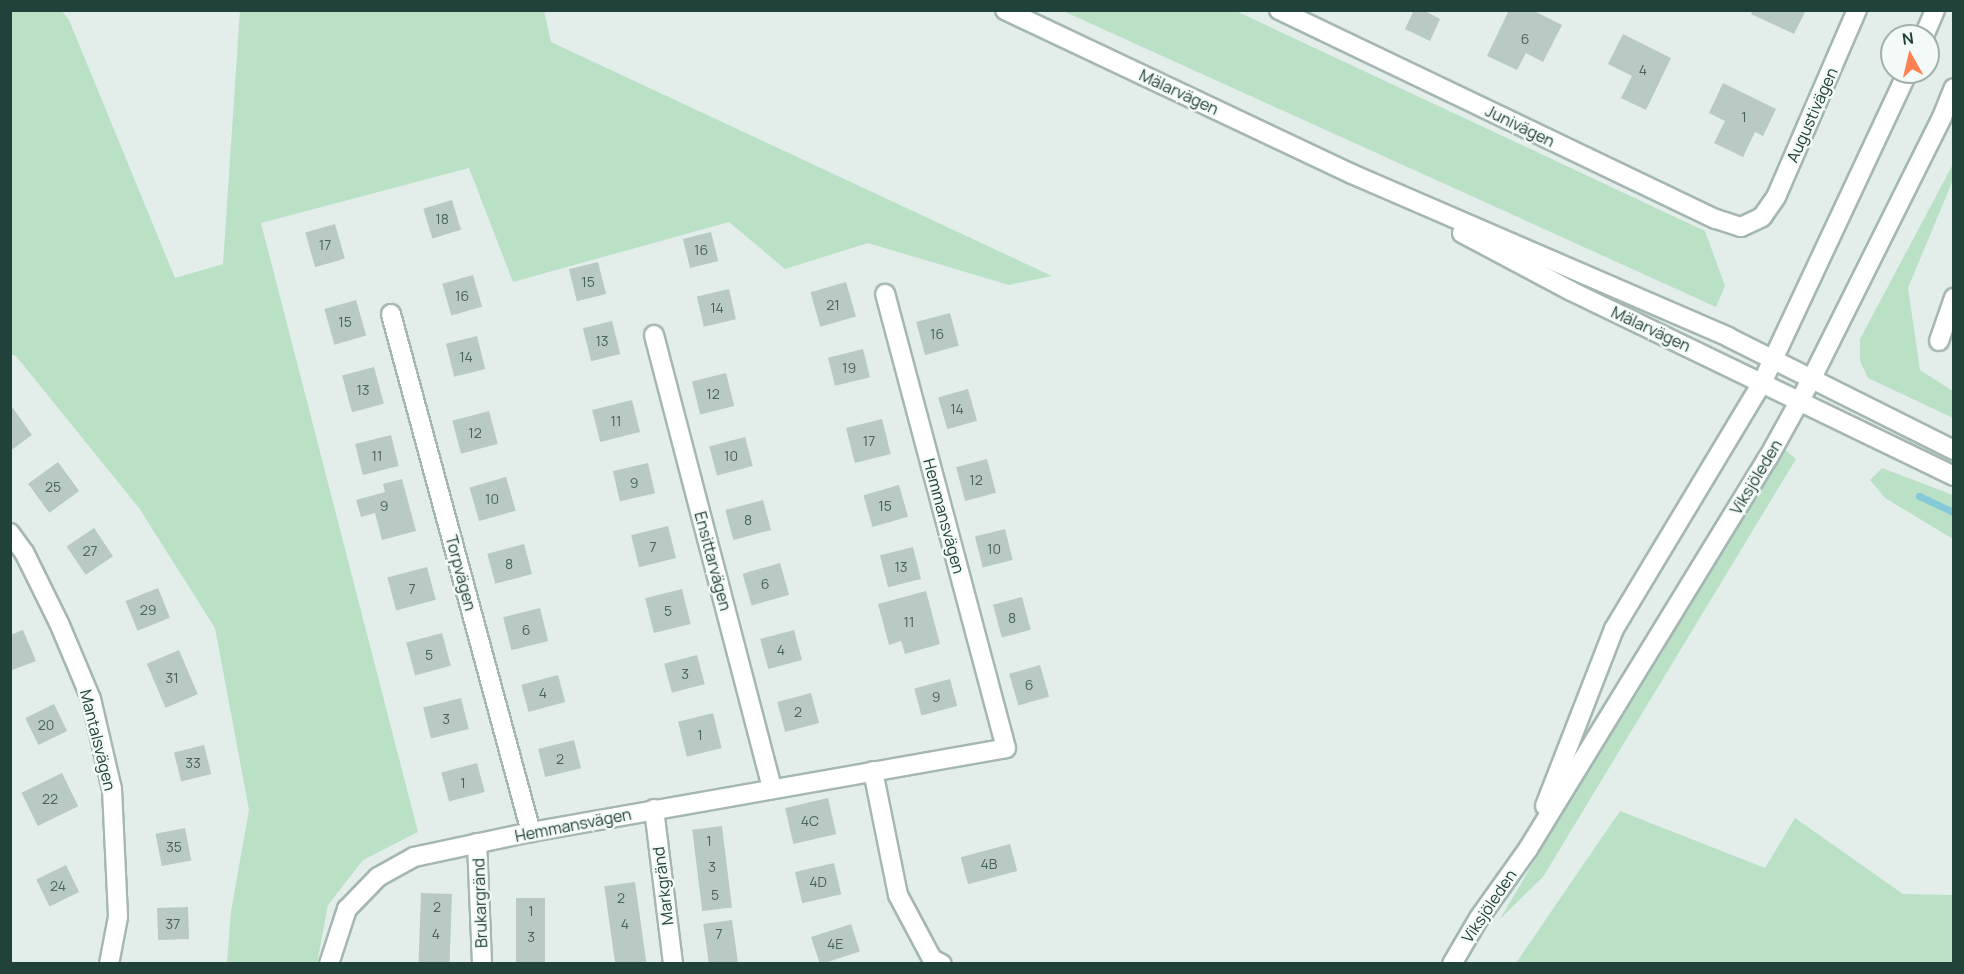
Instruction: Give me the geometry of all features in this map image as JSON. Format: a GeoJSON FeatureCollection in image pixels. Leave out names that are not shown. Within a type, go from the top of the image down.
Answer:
{"type":"FeatureCollection","features":[{"type":"Feature","properties":{"kind":"street","name":"Mälarvägen"},"geometry":{"type":"LineString","coordinates":[[1005,10],[1353,174],[1728,337],[1953,450]]}},
{"type":"Feature","properties":{"kind":"street","name":"Junivägen"},"geometry":{"type":"LineString","coordinates":[[1279,10],[1716,219],[1742,227],[1762,216]]}},
{"type":"Feature","properties":{"kind":"street","name":"Augustivägen"},"geometry":{"type":"LineString","coordinates":[[1762,216],[1776,197],[1857,10]]}},
{"type":"Feature","properties":{"kind":"street"},"geometry":{"type":"LineString","coordinates":[[1929,24],[1935,10]]}},
{"type":"Feature","properties":{"kind":"street","name":"Viksjöleden"},"geometry":{"type":"LineString","coordinates":[[1528,849],[1614,629],[1762,383],[1902,84]]}},
{"type":"Feature","properties":{"kind":"street","name":"Viksjöleden"},"geometry":{"type":"LineString","coordinates":[[1452,963],[1479,918],[1528,849],[1800,402],[1942,117],[1953,88]]}},
{"type":"Feature","properties":{"kind":"street","name":"Mälarvägen"},"geometry":{"type":"LineString","coordinates":[[1353,174],[1570,291],[1953,476]]}},
{"type":"Feature","properties":{"kind":"street","name":"Hemmansvägen"},"geometry":{"type":"LineString","coordinates":[[329,963],[347,909],[378,877],[414,857],[654,809],[1006,748],[885,294]]}},
{"type":"Feature","properties":{"kind":"street"},"geometry":{"type":"LineString","coordinates":[[1939,341],[1953,298]]}},
{"type":"Feature","properties":{"kind":"street","name":"Torpvägen"},"geometry":{"type":"LineString","coordinates":[[391,314],[531,832]]}},
{"type":"Feature","properties":{"kind":"street","name":"Ensittarvägen"},"geometry":{"type":"LineString","coordinates":[[654,335],[772,788]]}},
{"type":"Feature","properties":{"kind":"street","name":"Mantalsvägen"},"geometry":{"type":"LineString","coordinates":[[10,533],[24,552],[59,623],[91,699],[112,789],[118,917],[109,963]]}},
{"type":"Feature","properties":{"kind":"street"},"geometry":{"type":"LineString","coordinates":[[873,771],[898,895],[932,959],[942,963]]}},
{"type":"Feature","properties":{"kind":"street","name":"Markgränd"},"geometry":{"type":"LineString","coordinates":[[654,809],[673,963]]}},
{"type":"Feature","properties":{"kind":"street","name":"Brukargränd"},"geometry":{"type":"LineString","coordinates":[[477,843],[482,963]]}},
{"type":"Feature","properties":{"kind":"green space"},"geometry":{"type":"Polygon","coordinates":[[[240,10],[544,11],[551,42],[1052,276],[1009,285],[868,243],[785,269],[729,222],[513,282],[469,168],[261,223],[418,832],[363,860],[328,905],[317,963],[227,963],[231,911],[249,810],[215,628],[139,508],[16,356],[11,354],[11,11],[62,11],[69,20],[175,278],[223,264],[240,10]]]}},
{"type":"Feature","properties":{"kind":"green space"},"geometry":{"type":"Polygon","coordinates":[[[1063,11],[1236,11],[1705,231],[1725,286],[1716,307],[1063,11]]]}},
{"type":"Feature","properties":{"kind":"green space"},"geometry":{"type":"Polygon","coordinates":[[[1953,164],[1953,180],[1908,288],[1920,370],[1953,391],[1953,418],[1868,378],[1860,361],[1860,339],[1953,164]]]}},
{"type":"Feature","properties":{"kind":"green space"},"geometry":{"type":"Polygon","coordinates":[[[1784,449],[1796,459],[1543,877],[1500,919],[1775,453],[1784,449]]]}},
{"type":"Feature","properties":{"kind":"green space"},"geometry":{"type":"Polygon","coordinates":[[[1882,468],[1953,495],[1953,539],[1885,498],[1870,480],[1882,468]]]}},
{"type":"Feature","properties":{"kind":"green space"},"geometry":{"type":"Polygon","coordinates":[[[1620,811],[1765,868],[1795,818],[1903,894],[1953,895],[1953,963],[1516,963],[1620,811]]]}},
{"type":"Feature","properties":{"kind":"building"},"geometry":{"type":"Polygon","coordinates":[[[1414,10],[1423,10],[1440,19],[1430,41],[1405,29],[1414,10]]]}},
{"type":"Feature","properties":{"kind":"building"},"geometry":{"type":"Polygon","coordinates":[[[1509,10],[1532,10],[1562,25],[1543,62],[1526,53],[1517,70],[1487,56],[1509,10]]]}},
{"type":"Feature","properties":{"kind":"building"},"geometry":{"type":"Polygon","coordinates":[[[1753,10],[1806,10],[1794,34],[1751,14],[1753,10]]]}},
{"type":"Feature","properties":{"kind":"building"},"geometry":{"type":"Polygon","coordinates":[[[1623,34],[1671,58],[1646,110],[1621,98],[1632,76],[1608,64],[1623,34]]]}},
{"type":"Feature","properties":{"kind":"building"},"geometry":{"type":"Polygon","coordinates":[[[1723,83],[1776,109],[1763,136],[1755,132],[1743,157],[1714,143],[1725,121],[1709,113],[1723,83]]]}},
{"type":"Feature","properties":{"kind":"building"},"geometry":{"type":"Polygon","coordinates":[[[452,200],[461,230],[432,238],[423,209],[452,200]]]}},
{"type":"Feature","properties":{"kind":"building"},"geometry":{"type":"Polygon","coordinates":[[[335,224],[345,259],[315,267],[305,233],[335,224]]]}},
{"type":"Feature","properties":{"kind":"building"},"geometry":{"type":"Polygon","coordinates":[[[711,232],[718,261],[690,268],[683,239],[711,232]]]}},
{"type":"Feature","properties":{"kind":"building"},"geometry":{"type":"Polygon","coordinates":[[[598,262],[606,294],[577,301],[569,269],[598,262]]]}},
{"type":"Feature","properties":{"kind":"building"},"geometry":{"type":"Polygon","coordinates":[[[473,275],[482,307],[451,316],[442,284],[473,275]]]}},
{"type":"Feature","properties":{"kind":"building"},"geometry":{"type":"Polygon","coordinates":[[[846,282],[856,317],[820,327],[810,292],[846,282]]]}},
{"type":"Feature","properties":{"kind":"building"},"geometry":{"type":"Polygon","coordinates":[[[729,289],[736,319],[704,327],[697,296],[729,289]]]}},
{"type":"Feature","properties":{"kind":"building"},"geometry":{"type":"Polygon","coordinates":[[[356,300],[366,336],[334,345],[324,309],[356,300]]]}},
{"type":"Feature","properties":{"kind":"building"},"geometry":{"type":"Polygon","coordinates":[[[950,313],[959,346],[925,355],[916,322],[950,313]]]}},
{"type":"Feature","properties":{"kind":"building"},"geometry":{"type":"Polygon","coordinates":[[[612,321],[620,354],[591,361],[583,328],[612,321]]]}},
{"type":"Feature","properties":{"kind":"building"},"geometry":{"type":"Polygon","coordinates":[[[477,336],[485,369],[454,377],[446,344],[477,336]]]}},
{"type":"Feature","properties":{"kind":"building"},"geometry":{"type":"Polygon","coordinates":[[[863,349],[870,377],[835,386],[828,358],[863,349]]]}},
{"type":"Feature","properties":{"kind":"building"},"geometry":{"type":"Polygon","coordinates":[[[374,367],[384,404],[352,412],[342,376],[374,367]]]}},
{"type":"Feature","properties":{"kind":"building"},"geometry":{"type":"Polygon","coordinates":[[[726,373],[734,406],[700,414],[692,381],[726,373]]]}},
{"type":"Feature","properties":{"kind":"building"},"geometry":{"type":"Polygon","coordinates":[[[968,389],[977,421],[947,429],[938,398],[968,389]]]}},
{"type":"Feature","properties":{"kind":"building"},"geometry":{"type":"Polygon","coordinates":[[[632,400],[640,432],[600,442],[592,410],[632,400]]]}},
{"type":"Feature","properties":{"kind":"building"},"geometry":{"type":"Polygon","coordinates":[[[10,404],[32,435],[10,451],[10,404]]]}},
{"type":"Feature","properties":{"kind":"building"},"geometry":{"type":"Polygon","coordinates":[[[489,411],[498,444],[461,454],[452,421],[489,411]]]}},
{"type":"Feature","properties":{"kind":"building"},"geometry":{"type":"Polygon","coordinates":[[[882,419],[891,454],[855,463],[846,428],[882,419]]]}},
{"type":"Feature","properties":{"kind":"building"},"geometry":{"type":"Polygon","coordinates":[[[391,435],[399,466],[363,475],[355,444],[391,435]]]}},
{"type":"Feature","properties":{"kind":"building"},"geometry":{"type":"Polygon","coordinates":[[[745,437],[753,466],[717,476],[709,447],[745,437]]]}},
{"type":"Feature","properties":{"kind":"building"},"geometry":{"type":"Polygon","coordinates":[[[987,459],[996,493],[965,501],[956,467],[987,459]]]}},
{"type":"Feature","properties":{"kind":"building"},"geometry":{"type":"Polygon","coordinates":[[[58,462],[79,491],[49,513],[28,484],[58,462]]]}},
{"type":"Feature","properties":{"kind":"building"},"geometry":{"type":"Polygon","coordinates":[[[648,463],[655,493],[620,501],[613,471],[648,463]]]}},
{"type":"Feature","properties":{"kind":"building"},"geometry":{"type":"Polygon","coordinates":[[[506,477],[516,511],[479,521],[469,487],[506,477]]]}},
{"type":"Feature","properties":{"kind":"building"},"geometry":{"type":"Polygon","coordinates":[[[402,479],[416,531],[382,540],[375,513],[361,517],[356,500],[385,492],[383,484],[402,479]]]}},
{"type":"Feature","properties":{"kind":"building"},"geometry":{"type":"Polygon","coordinates":[[[899,485],[908,517],[873,527],[863,495],[899,485]]]}},
{"type":"Feature","properties":{"kind":"building"},"geometry":{"type":"Polygon","coordinates":[[[763,500],[771,530],[733,540],[725,510],[763,500]]]}},
{"type":"Feature","properties":{"kind":"building"},"geometry":{"type":"Polygon","coordinates":[[[668,526],[676,558],[639,567],[631,535],[668,526]]]}},
{"type":"Feature","properties":{"kind":"building"},"geometry":{"type":"Polygon","coordinates":[[[94,528],[113,556],[86,575],[67,546],[94,528]]]}},
{"type":"Feature","properties":{"kind":"building"},"geometry":{"type":"Polygon","coordinates":[[[1005,529],[1013,560],[983,568],[975,536],[1005,529]]]}},
{"type":"Feature","properties":{"kind":"building"},"geometry":{"type":"Polygon","coordinates":[[[524,544],[532,574],[495,584],[487,554],[524,544]]]}},
{"type":"Feature","properties":{"kind":"building"},"geometry":{"type":"Polygon","coordinates":[[[913,547],[921,579],[888,587],[880,555],[913,547]]]}},
{"type":"Feature","properties":{"kind":"building"},"geometry":{"type":"Polygon","coordinates":[[[780,563],[789,595],[752,605],[743,574],[780,563]]]}},
{"type":"Feature","properties":{"kind":"building"},"geometry":{"type":"Polygon","coordinates":[[[427,567],[436,600],[396,610],[387,578],[427,567]]]}},
{"type":"Feature","properties":{"kind":"building"},"geometry":{"type":"Polygon","coordinates":[[[158,588],[170,618],[138,631],[126,601],[158,588]]]}},
{"type":"Feature","properties":{"kind":"building"},"geometry":{"type":"Polygon","coordinates":[[[682,589],[691,624],[654,633],[645,598],[682,589]]]}},
{"type":"Feature","properties":{"kind":"building"},"geometry":{"type":"Polygon","coordinates":[[[926,591],[940,644],[905,654],[901,641],[889,645],[878,604],[926,591]]]}},
{"type":"Feature","properties":{"kind":"building"},"geometry":{"type":"Polygon","coordinates":[[[1022,597],[1031,630],[1002,638],[993,605],[1022,597]]]}},
{"type":"Feature","properties":{"kind":"building"},"geometry":{"type":"Polygon","coordinates":[[[540,608],[548,641],[511,650],[503,617],[540,608]]]}},
{"type":"Feature","properties":{"kind":"building"},"geometry":{"type":"Polygon","coordinates":[[[23,630],[36,661],[10,671],[10,635],[23,630]]]}},
{"type":"Feature","properties":{"kind":"building"},"geometry":{"type":"Polygon","coordinates":[[[794,630],[802,660],[768,669],[760,639],[794,630]]]}},
{"type":"Feature","properties":{"kind":"building"},"geometry":{"type":"Polygon","coordinates":[[[442,633],[451,666],[415,675],[406,643],[442,633]]]}},
{"type":"Feature","properties":{"kind":"building"},"geometry":{"type":"Polygon","coordinates":[[[179,650],[198,694],[166,708],[147,664],[179,650]]]}},
{"type":"Feature","properties":{"kind":"building"},"geometry":{"type":"Polygon","coordinates":[[[697,655],[705,684],[672,693],[664,664],[697,655]]]}},
{"type":"Feature","properties":{"kind":"building"},"geometry":{"type":"Polygon","coordinates":[[[1040,665],[1049,697],[1018,706],[1009,674],[1040,665]]]}},
{"type":"Feature","properties":{"kind":"building"},"geometry":{"type":"Polygon","coordinates":[[[558,675],[565,702],[529,712],[521,685],[558,675]]]}},
{"type":"Feature","properties":{"kind":"building"},"geometry":{"type":"Polygon","coordinates":[[[950,679],[957,706],[922,716],[914,689],[950,679]]]}},
{"type":"Feature","properties":{"kind":"building"},"geometry":{"type":"Polygon","coordinates":[[[811,693],[819,723],[785,732],[777,702],[811,693]]]}},
{"type":"Feature","properties":{"kind":"building"},"geometry":{"type":"Polygon","coordinates":[[[461,698],[469,729],[431,738],[423,707],[461,698]]]}},
{"type":"Feature","properties":{"kind":"building"},"geometry":{"type":"Polygon","coordinates":[[[54,704],[67,731],[38,745],[25,718],[54,704]]]}},
{"type":"Feature","properties":{"kind":"building"},"geometry":{"type":"Polygon","coordinates":[[[713,713],[722,748],[687,757],[678,722],[713,713]]]}},
{"type":"Feature","properties":{"kind":"building"},"geometry":{"type":"Polygon","coordinates":[[[574,740],[581,768],[545,777],[538,749],[574,740]]]}},
{"type":"Feature","properties":{"kind":"building"},"geometry":{"type":"Polygon","coordinates":[[[204,745],[211,774],[181,782],[174,752],[204,745]]]}},
{"type":"Feature","properties":{"kind":"building"},"geometry":{"type":"Polygon","coordinates":[[[477,763],[485,792],[449,802],[441,773],[477,763]]]}},
{"type":"Feature","properties":{"kind":"building"},"geometry":{"type":"Polygon","coordinates":[[[62,773],[78,806],[38,826],[22,793],[62,773]]]}},
{"type":"Feature","properties":{"kind":"building"},"geometry":{"type":"Polygon","coordinates":[[[828,798],[836,834],[793,844],[785,808],[828,798]]]}},
{"type":"Feature","properties":{"kind":"building"},"geometry":{"type":"Polygon","coordinates":[[[722,826],[732,907],[702,911],[692,830],[722,826]]]}},
{"type":"Feature","properties":{"kind":"building"},"geometry":{"type":"Polygon","coordinates":[[[185,828],[191,860],[162,866],[156,834],[185,828]]]}},
{"type":"Feature","properties":{"kind":"building"},"geometry":{"type":"Polygon","coordinates":[[[1010,844],[1017,871],[968,884],[961,857],[1010,844]]]}},
{"type":"Feature","properties":{"kind":"building"},"geometry":{"type":"Polygon","coordinates":[[[834,863],[841,894],[802,903],[795,872],[834,863]]]}},
{"type":"Feature","properties":{"kind":"building"},"geometry":{"type":"Polygon","coordinates":[[[66,865],[79,892],[49,906],[36,879],[66,865]]]}},
{"type":"Feature","properties":{"kind":"building"},"geometry":{"type":"Polygon","coordinates":[[[635,882],[647,964],[615,964],[604,886],[635,882]]]}},
{"type":"Feature","properties":{"kind":"building"},"geometry":{"type":"Polygon","coordinates":[[[421,893],[452,894],[450,964],[419,964],[421,893]]]}},
{"type":"Feature","properties":{"kind":"building"},"geometry":{"type":"Polygon","coordinates":[[[516,898],[545,898],[545,964],[516,964],[516,898]]]}},
{"type":"Feature","properties":{"kind":"building"},"geometry":{"type":"Polygon","coordinates":[[[188,907],[189,939],[158,940],[157,908],[188,907]]]}},
{"type":"Feature","properties":{"kind":"building"},"geometry":{"type":"Polygon","coordinates":[[[732,920],[738,964],[709,964],[703,924],[732,920]]]}},
{"type":"Feature","properties":{"kind":"building"},"geometry":{"type":"Polygon","coordinates":[[[851,924],[860,952],[820,964],[811,937],[851,924]]]}},
{"type":"Feature","properties":{"kind":"waterway"},"geometry":{"type":"LineString","coordinates":[[1919,496],[1954,512]]}}]}
